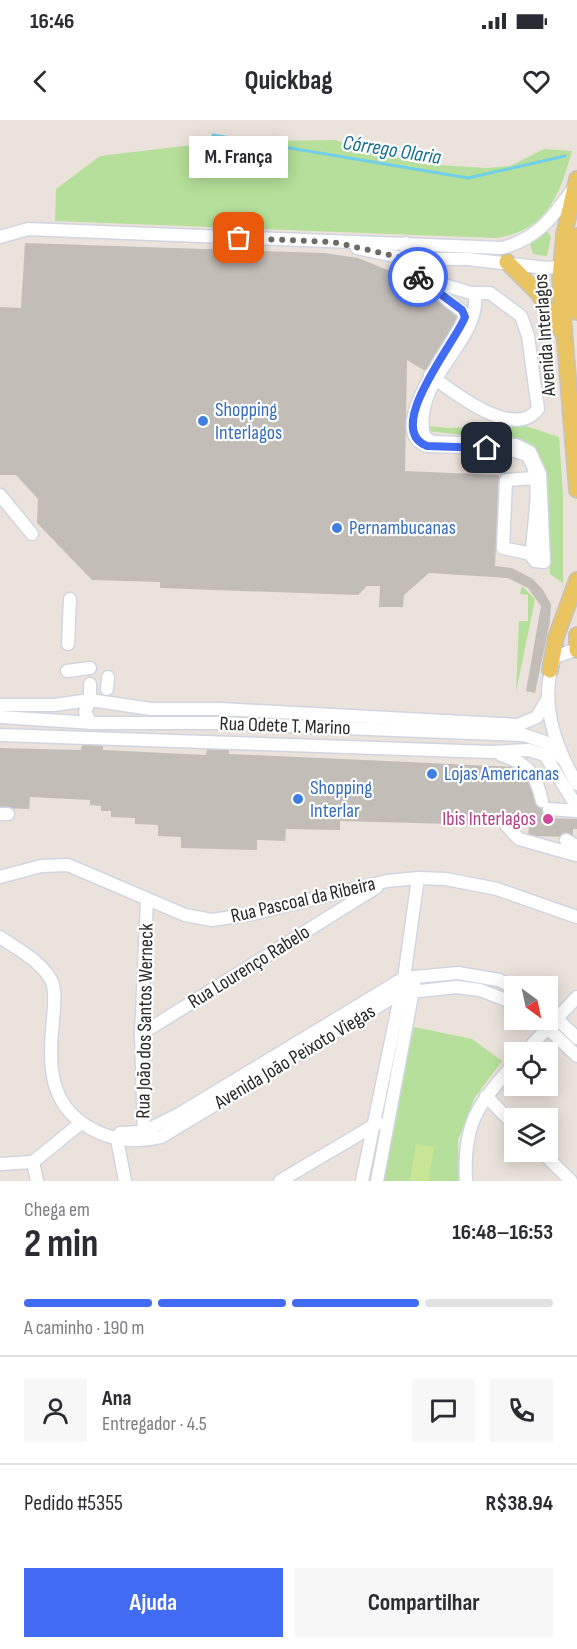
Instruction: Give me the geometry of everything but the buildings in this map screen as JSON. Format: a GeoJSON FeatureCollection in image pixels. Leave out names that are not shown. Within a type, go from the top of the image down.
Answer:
{"type":"FeatureCollection","features":[{"type":"Feature","properties":{"kind":"main road","name":"Avenida Interlagos"},"geometry":{"type":"LineString","coordinates":[[575,184],[567,266],[567,340],[577,490]]}},
{"type":"Feature","properties":{"kind":"main road","name":"Avenida Interlagos"},"geometry":{"type":"LineString","coordinates":[[577,236],[567,266],[577,312]]}},
{"type":"Feature","properties":{"kind":"main road"},"geometry":{"type":"LineString","coordinates":[[507,262],[543,300],[567,340]]}},
{"type":"Feature","properties":{"kind":"main road"},"geometry":{"type":"LineString","coordinates":[[550,670],[556,637],[577,580]]}},
{"type":"Feature","properties":{"kind":"main road"},"geometry":{"type":"LineString","coordinates":[[577,635],[577,649]]}},
{"type":"Feature","properties":{"kind":"street"},"geometry":{"type":"LineString","coordinates":[[0,237],[28,229],[502,248],[519,243],[546,226],[575,184]]}},
{"type":"Feature","properties":{"kind":"street"},"geometry":{"type":"LineString","coordinates":[[333,242],[408,259],[567,266]]}},
{"type":"Feature","properties":{"kind":"street"},"geometry":{"type":"LineString","coordinates":[[405,243],[414,274],[462,310],[465,319],[433,377],[426,398],[423,418],[424,437],[429,444]]}},
{"type":"Feature","properties":{"kind":"street"},"geometry":{"type":"LineString","coordinates":[[426,245],[428,273],[431,278],[441,284],[473,293],[490,293],[513,308],[523,320],[539,400],[538,409],[525,418],[500,419],[433,377]]}},
{"type":"Feature","properties":{"kind":"street"},"geometry":{"type":"LineString","coordinates":[[462,310],[473,293]]}},
{"type":"Feature","properties":{"kind":"street"},"geometry":{"type":"LineString","coordinates":[[433,377],[475,315],[473,293]]}},
{"type":"Feature","properties":{"kind":"street"},"geometry":{"type":"LineString","coordinates":[[429,444],[505,448],[521,452],[531,460],[535,478],[536,551]]}},
{"type":"Feature","properties":{"kind":"street"},"geometry":{"type":"LineString","coordinates":[[429,444],[508,444],[530,452],[540,474],[536,551]]}},
{"type":"Feature","properties":{"kind":"street"},"geometry":{"type":"LineString","coordinates":[[535,478],[506,480],[503,548],[536,551]]}},
{"type":"Feature","properties":{"kind":"street"},"geometry":{"type":"LineString","coordinates":[[0,495],[32,534]]}},
{"type":"Feature","properties":{"kind":"street"},"geometry":{"type":"LineString","coordinates":[[68,644],[70,598]]}},
{"type":"Feature","properties":{"kind":"street"},"geometry":{"type":"LineString","coordinates":[[577,649],[559,654],[550,670],[548,698],[552,729],[563,759],[577,784]]}},
{"type":"Feature","properties":{"kind":"street"},"geometry":{"type":"LineString","coordinates":[[67,671],[90,668]]}},
{"type":"Feature","properties":{"kind":"street"},"geometry":{"type":"LineString","coordinates":[[90,684],[90,700],[85,712],[96,723],[107,711],[107,689]]}},
{"type":"Feature","properties":{"kind":"street","name":"Rua Odete T. Marino"},"geometry":{"type":"LineString","coordinates":[[0,705],[54,705],[90,700],[107,689],[122,703],[151,708],[220,709],[518,725],[537,717],[548,698]]}},
{"type":"Feature","properties":{"kind":"street"},"geometry":{"type":"LineString","coordinates":[[122,703],[116,712],[122,722]]}},
{"type":"Feature","properties":{"kind":"street","name":"Rua Odete T. Marino"},"geometry":{"type":"LineString","coordinates":[[0,717],[96,723],[511,734],[545,742],[563,759]]}},
{"type":"Feature","properties":{"kind":"street"},"geometry":{"type":"LineString","coordinates":[[269,726],[281,745]]}},
{"type":"Feature","properties":{"kind":"street"},"geometry":{"type":"LineString","coordinates":[[397,749],[408,731]]}},
{"type":"Feature","properties":{"kind":"street"},"geometry":{"type":"LineString","coordinates":[[491,752],[511,734],[537,781],[546,805],[577,809]]}},
{"type":"Feature","properties":{"kind":"street"},"geometry":{"type":"LineString","coordinates":[[0,735],[491,752],[547,758],[577,809]]}},
{"type":"Feature","properties":{"kind":"street"},"geometry":{"type":"LineString","coordinates":[[506,825],[519,839],[558,851],[574,848]]}},
{"type":"Feature","properties":{"kind":"street","name":"Rua Pascoal da Ribeira"},"geometry":{"type":"LineString","coordinates":[[0,877],[41,866],[68,865],[185,915],[212,920],[252,914],[387,881],[418,878],[472,883],[577,917]]}},
{"type":"Feature","properties":{"kind":"street"},"geometry":{"type":"LineString","coordinates":[[363,1181],[410,977],[418,878]]}},
{"type":"Feature","properties":{"kind":"street","name":"Rua Lourenço Rabelo"},"geometry":{"type":"LineString","coordinates":[[141,1034],[387,881]]}},
{"type":"Feature","properties":{"kind":"street"},"geometry":{"type":"LineString","coordinates":[[325,896],[335,913]]}},
{"type":"Feature","properties":{"kind":"street","name":"Rua João dos Santos Werneck"},"geometry":{"type":"LineString","coordinates":[[144,1137],[141,1034],[147,900]]}},
{"type":"Feature","properties":{"kind":"street","name":"Avenida João Peixoto Viegas"},"geometry":{"type":"LineString","coordinates":[[0,937],[34,961],[49,976],[55,1001],[51,1076],[60,1099],[81,1123],[117,1139],[161,1137],[406,992],[469,988],[485,991],[504,999]]}},
{"type":"Feature","properties":{"kind":"street","name":"Avenida João Peixoto Viegas"},"geometry":{"type":"LineString","coordinates":[[81,1123],[109,1133],[144,1137],[410,977],[438,973],[478,975],[504,984]]}},
{"type":"Feature","properties":{"kind":"street"},"geometry":{"type":"LineString","coordinates":[[377,1181],[390,1117],[406,992]]}},
{"type":"Feature","properties":{"kind":"street"},"geometry":{"type":"LineString","coordinates":[[558,1010],[577,997]]}},
{"type":"Feature","properties":{"kind":"street"},"geometry":{"type":"LineString","coordinates":[[558,1020],[577,1038]]}},
{"type":"Feature","properties":{"kind":"street"},"geometry":{"type":"LineString","coordinates":[[549,1030],[577,1056]]}},
{"type":"Feature","properties":{"kind":"street"},"geometry":{"type":"LineString","coordinates":[[466,1181],[465,1144],[472,1120],[486,1096],[504,1075]]}},
{"type":"Feature","properties":{"kind":"street"},"geometry":{"type":"LineString","coordinates":[[486,1096],[504,1115]]}},
{"type":"Feature","properties":{"kind":"street"},"geometry":{"type":"LineString","coordinates":[[280,1181],[390,1117]]}},
{"type":"Feature","properties":{"kind":"street"},"geometry":{"type":"LineString","coordinates":[[0,1164],[33,1162],[81,1123]]}},
{"type":"Feature","properties":{"kind":"street"},"geometry":{"type":"LineString","coordinates":[[117,1139],[125,1181]]}},
{"type":"Feature","properties":{"kind":"street"},"geometry":{"type":"LineString","coordinates":[[33,1162],[37,1181]]}},
{"type":"Feature","properties":{"kind":"street"},"geometry":{"type":"LineString","coordinates":[[552,1162],[571,1181]]}},
{"type":"Feature","properties":{"kind":"green space"},"geometry":{"type":"Polygon","coordinates":[[[335,140],[421,164],[487,168],[510,166],[544,149],[572,151],[562,182],[549,208],[528,227],[496,238],[55,221],[56,189],[100,156],[217,142],[335,140]]]}},
{"type":"Feature","properties":{"kind":"green space"},"geometry":{"type":"Polygon","coordinates":[[[547,231],[551,237],[547,256],[533,254],[529,241],[547,231]]]}},
{"type":"Feature","properties":{"kind":"green space"},"geometry":{"type":"Polygon","coordinates":[[[523,425],[559,437],[563,494],[563,583],[550,574],[545,476],[537,454],[507,440],[427,431],[428,426],[448,428],[523,425]]]}},
{"type":"Feature","properties":{"kind":"green space"},"geometry":{"type":"Polygon","coordinates":[[[522,586],[535,599],[516,692],[519,621],[528,621],[528,595],[520,594],[522,586]]]}},
{"type":"Feature","properties":{"kind":"green space"},"geometry":{"type":"Polygon","coordinates":[[[414,1027],[472,1039],[502,1061],[475,1097],[458,1140],[459,1181],[382,1181],[414,1027]]]}},
{"type":"Feature","properties":{"kind":"green space"},"geometry":{"type":"Polygon","coordinates":[[[416,1144],[434,1147],[428,1181],[410,1180],[416,1144]]]}},
{"type":"Feature","properties":{"kind":"waterway","name":"Córrego Olaria"},"geometry":{"type":"LineString","coordinates":[[213,135],[468,178],[565,156]]}},
{"type":"Feature","properties":{"kind":"way so far"},"geometry":{"type":"LineString","coordinates":[[239,238],[333,242],[408,259],[410,267],[418,277]]}},
{"type":"Feature","properties":{"kind":"place","name":"M. França"},"geometry":{"type":"Point","coordinates":[239,238]}},
{"type":"Feature","properties":{"kind":"place","name":"Shopping Interlagos"},"geometry":{"type":"Point","coordinates":[203,421]}},
{"type":"Feature","properties":{"kind":"place","name":"Pernambucanas"},"geometry":{"type":"Point","coordinates":[337,528]}},
{"type":"Feature","properties":{"kind":"place","name":"Lojas Americanas"},"geometry":{"type":"Point","coordinates":[432,774]}},
{"type":"Feature","properties":{"kind":"place","name":"Shopping Interlar"},"geometry":{"type":"Point","coordinates":[298,799]}},
{"type":"Feature","properties":{"kind":"place","name":"Ibis Interlagos"},"geometry":{"type":"Point","coordinates":[548,819]}},
{"type":"Feature","properties":{"kind":"route"},"geometry":{"type":"LineString","coordinates":[[418,277],[462,310],[465,319],[430,375],[417,404],[414,423],[416,435],[421,443],[427,446],[487,448]]}}]}
